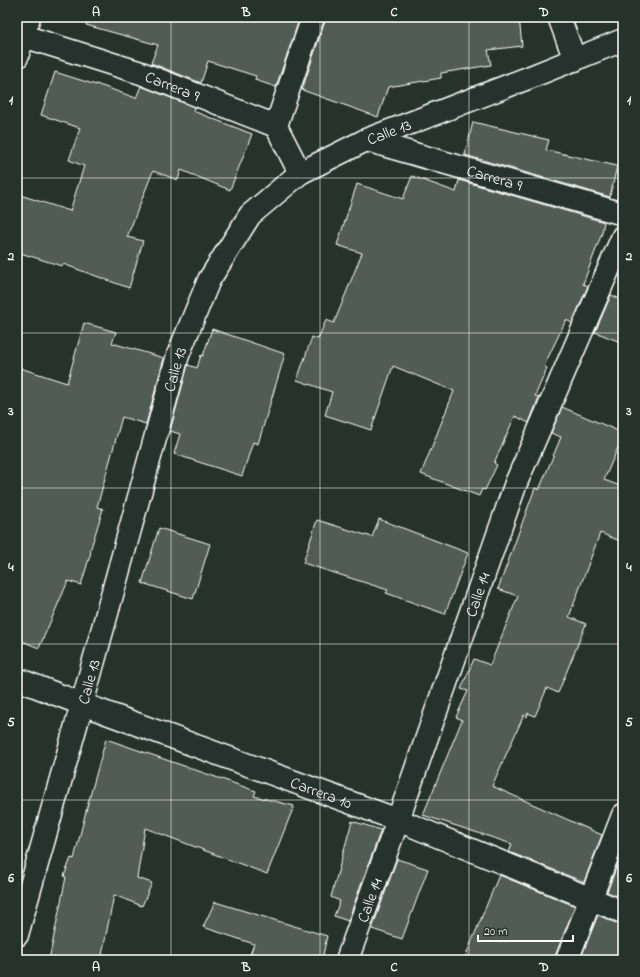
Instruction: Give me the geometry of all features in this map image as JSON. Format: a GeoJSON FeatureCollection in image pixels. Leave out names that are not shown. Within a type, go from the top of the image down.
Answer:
{"type":"FeatureCollection","features":[{"type":"Feature","properties":{"kind":"street"},"geometry":{"type":"LineString","coordinates":[[300,173],[276,126],[313,17]]}},
{"type":"Feature","properties":{"kind":"street"},"geometry":{"type":"LineString","coordinates":[[559,17],[575,60]]}},
{"type":"Feature","properties":{"kind":"street"},"geometry":{"type":"LineString","coordinates":[[17,57],[23,29]]}},
{"type":"Feature","properties":{"kind":"street","name":"Carrera 9"},"geometry":{"type":"LineString","coordinates":[[23,29],[276,126]]}},
{"type":"Feature","properties":{"kind":"street","name":"Calle 13"},"geometry":{"type":"LineString","coordinates":[[17,934],[178,355],[209,280],[250,216],[300,173],[366,140],[575,60],[623,40]]}},
{"type":"Feature","properties":{"kind":"street","name":"Carrera 9"},"geometry":{"type":"LineString","coordinates":[[366,140],[623,214]]}},
{"type":"Feature","properties":{"kind":"street","name":"Calle 14"},"geometry":{"type":"LineString","coordinates":[[347,960],[398,820],[516,483],[623,236]]}},
{"type":"Feature","properties":{"kind":"street","name":"Carrera 10"},"geometry":{"type":"LineString","coordinates":[[17,679],[398,820],[623,912]]}},
{"type":"Feature","properties":{"kind":"street"},"geometry":{"type":"LineString","coordinates":[[567,960],[623,815]]}},
{"type":"Feature","properties":{"kind":"building"},"geometry":{"type":"Polygon","coordinates":[[[87,17],[300,17],[276,87],[255,80],[256,76],[208,61],[201,83],[151,63],[158,45],[86,25],[87,17]]]}},
{"type":"Feature","properties":{"kind":"building"},"geometry":{"type":"Polygon","coordinates":[[[325,17],[519,17],[522,46],[488,50],[491,65],[441,73],[441,78],[388,87],[378,117],[302,90],[325,21],[325,17]]]}},
{"type":"Feature","properties":{"kind":"building"},"geometry":{"type":"Polygon","coordinates":[[[55,72],[136,98],[141,86],[194,107],[193,111],[252,134],[230,190],[181,170],[178,180],[153,171],[127,237],[143,241],[129,288],[63,264],[62,266],[17,252],[17,194],[70,211],[84,166],[69,160],[80,128],[41,115],[55,72]]]}},
{"type":"Feature","properties":{"kind":"building"},"geometry":{"type":"Polygon","coordinates":[[[473,122],[549,140],[546,150],[617,166],[610,197],[465,155],[473,122]]]}},
{"type":"Feature","properties":{"kind":"building"},"geometry":{"type":"Polygon","coordinates":[[[412,176],[456,192],[459,180],[604,222],[602,233],[583,284],[588,286],[572,323],[566,320],[544,366],[547,368],[535,396],[539,397],[529,423],[515,416],[494,463],[497,465],[485,490],[482,489],[479,496],[421,474],[454,391],[393,366],[371,430],[325,415],[332,392],[297,380],[312,337],[318,339],[326,320],[334,323],[362,253],[337,245],[357,184],[403,199],[412,176]]]}},
{"type":"Feature","properties":{"kind":"building"},"geometry":{"type":"Polygon","coordinates":[[[611,295],[623,300],[623,343],[595,332],[611,295]]]}},
{"type":"Feature","properties":{"kind":"building"},"geometry":{"type":"Polygon","coordinates":[[[84,323],[116,332],[112,343],[164,358],[146,424],[122,417],[97,507],[103,509],[81,585],[68,581],[39,648],[17,639],[17,367],[67,383],[84,323]]]}},
{"type":"Feature","properties":{"kind":"building"},"geometry":{"type":"Polygon","coordinates":[[[212,329],[285,354],[258,444],[253,442],[242,476],[174,454],[180,434],[170,431],[188,365],[197,368],[201,355],[203,356],[212,329]]]}},
{"type":"Feature","properties":{"kind":"building"},"geometry":{"type":"Polygon","coordinates":[[[562,407],[623,433],[604,480],[623,487],[623,542],[600,533],[569,617],[586,624],[558,693],[547,688],[535,716],[528,713],[527,717],[524,715],[492,786],[602,835],[584,882],[509,852],[512,844],[423,815],[462,720],[456,717],[468,691],[461,689],[474,659],[490,665],[518,596],[498,589],[535,488],[539,490],[561,437],[551,433],[562,407]]]}},
{"type":"Feature","properties":{"kind":"building"},"geometry":{"type":"Polygon","coordinates":[[[379,519],[468,553],[445,614],[386,593],[388,590],[303,563],[317,520],[372,537],[379,519]]]}},
{"type":"Feature","properties":{"kind":"building"},"geometry":{"type":"Polygon","coordinates":[[[159,528],[210,544],[193,599],[142,583],[159,528]]]}},
{"type":"Feature","properties":{"kind":"building"},"geometry":{"type":"Polygon","coordinates":[[[106,739],[256,791],[254,796],[294,806],[267,874],[145,828],[137,878],[152,883],[142,906],[114,895],[101,960],[49,960],[66,877],[64,876],[71,858],[74,859],[106,739]]]}},
{"type":"Feature","properties":{"kind":"building"},"geometry":{"type":"Polygon","coordinates":[[[352,821],[381,830],[348,921],[334,916],[340,901],[331,897],[352,821]]]}},
{"type":"Feature","properties":{"kind":"building"},"geometry":{"type":"Polygon","coordinates":[[[623,850],[623,898],[607,892],[623,850]]]}},
{"type":"Feature","properties":{"kind":"building"},"geometry":{"type":"Polygon","coordinates":[[[397,859],[428,869],[402,939],[372,929],[397,859]]]}},
{"type":"Feature","properties":{"kind":"building"},"geometry":{"type":"Polygon","coordinates":[[[499,875],[575,906],[555,956],[555,960],[464,960],[499,875]]]}},
{"type":"Feature","properties":{"kind":"building"},"geometry":{"type":"Polygon","coordinates":[[[215,902],[327,936],[322,960],[248,960],[254,944],[203,927],[215,902]]]}},
{"type":"Feature","properties":{"kind":"building"},"geometry":{"type":"Polygon","coordinates":[[[598,915],[618,924],[623,924],[623,960],[580,960],[598,915]]]}}]}
